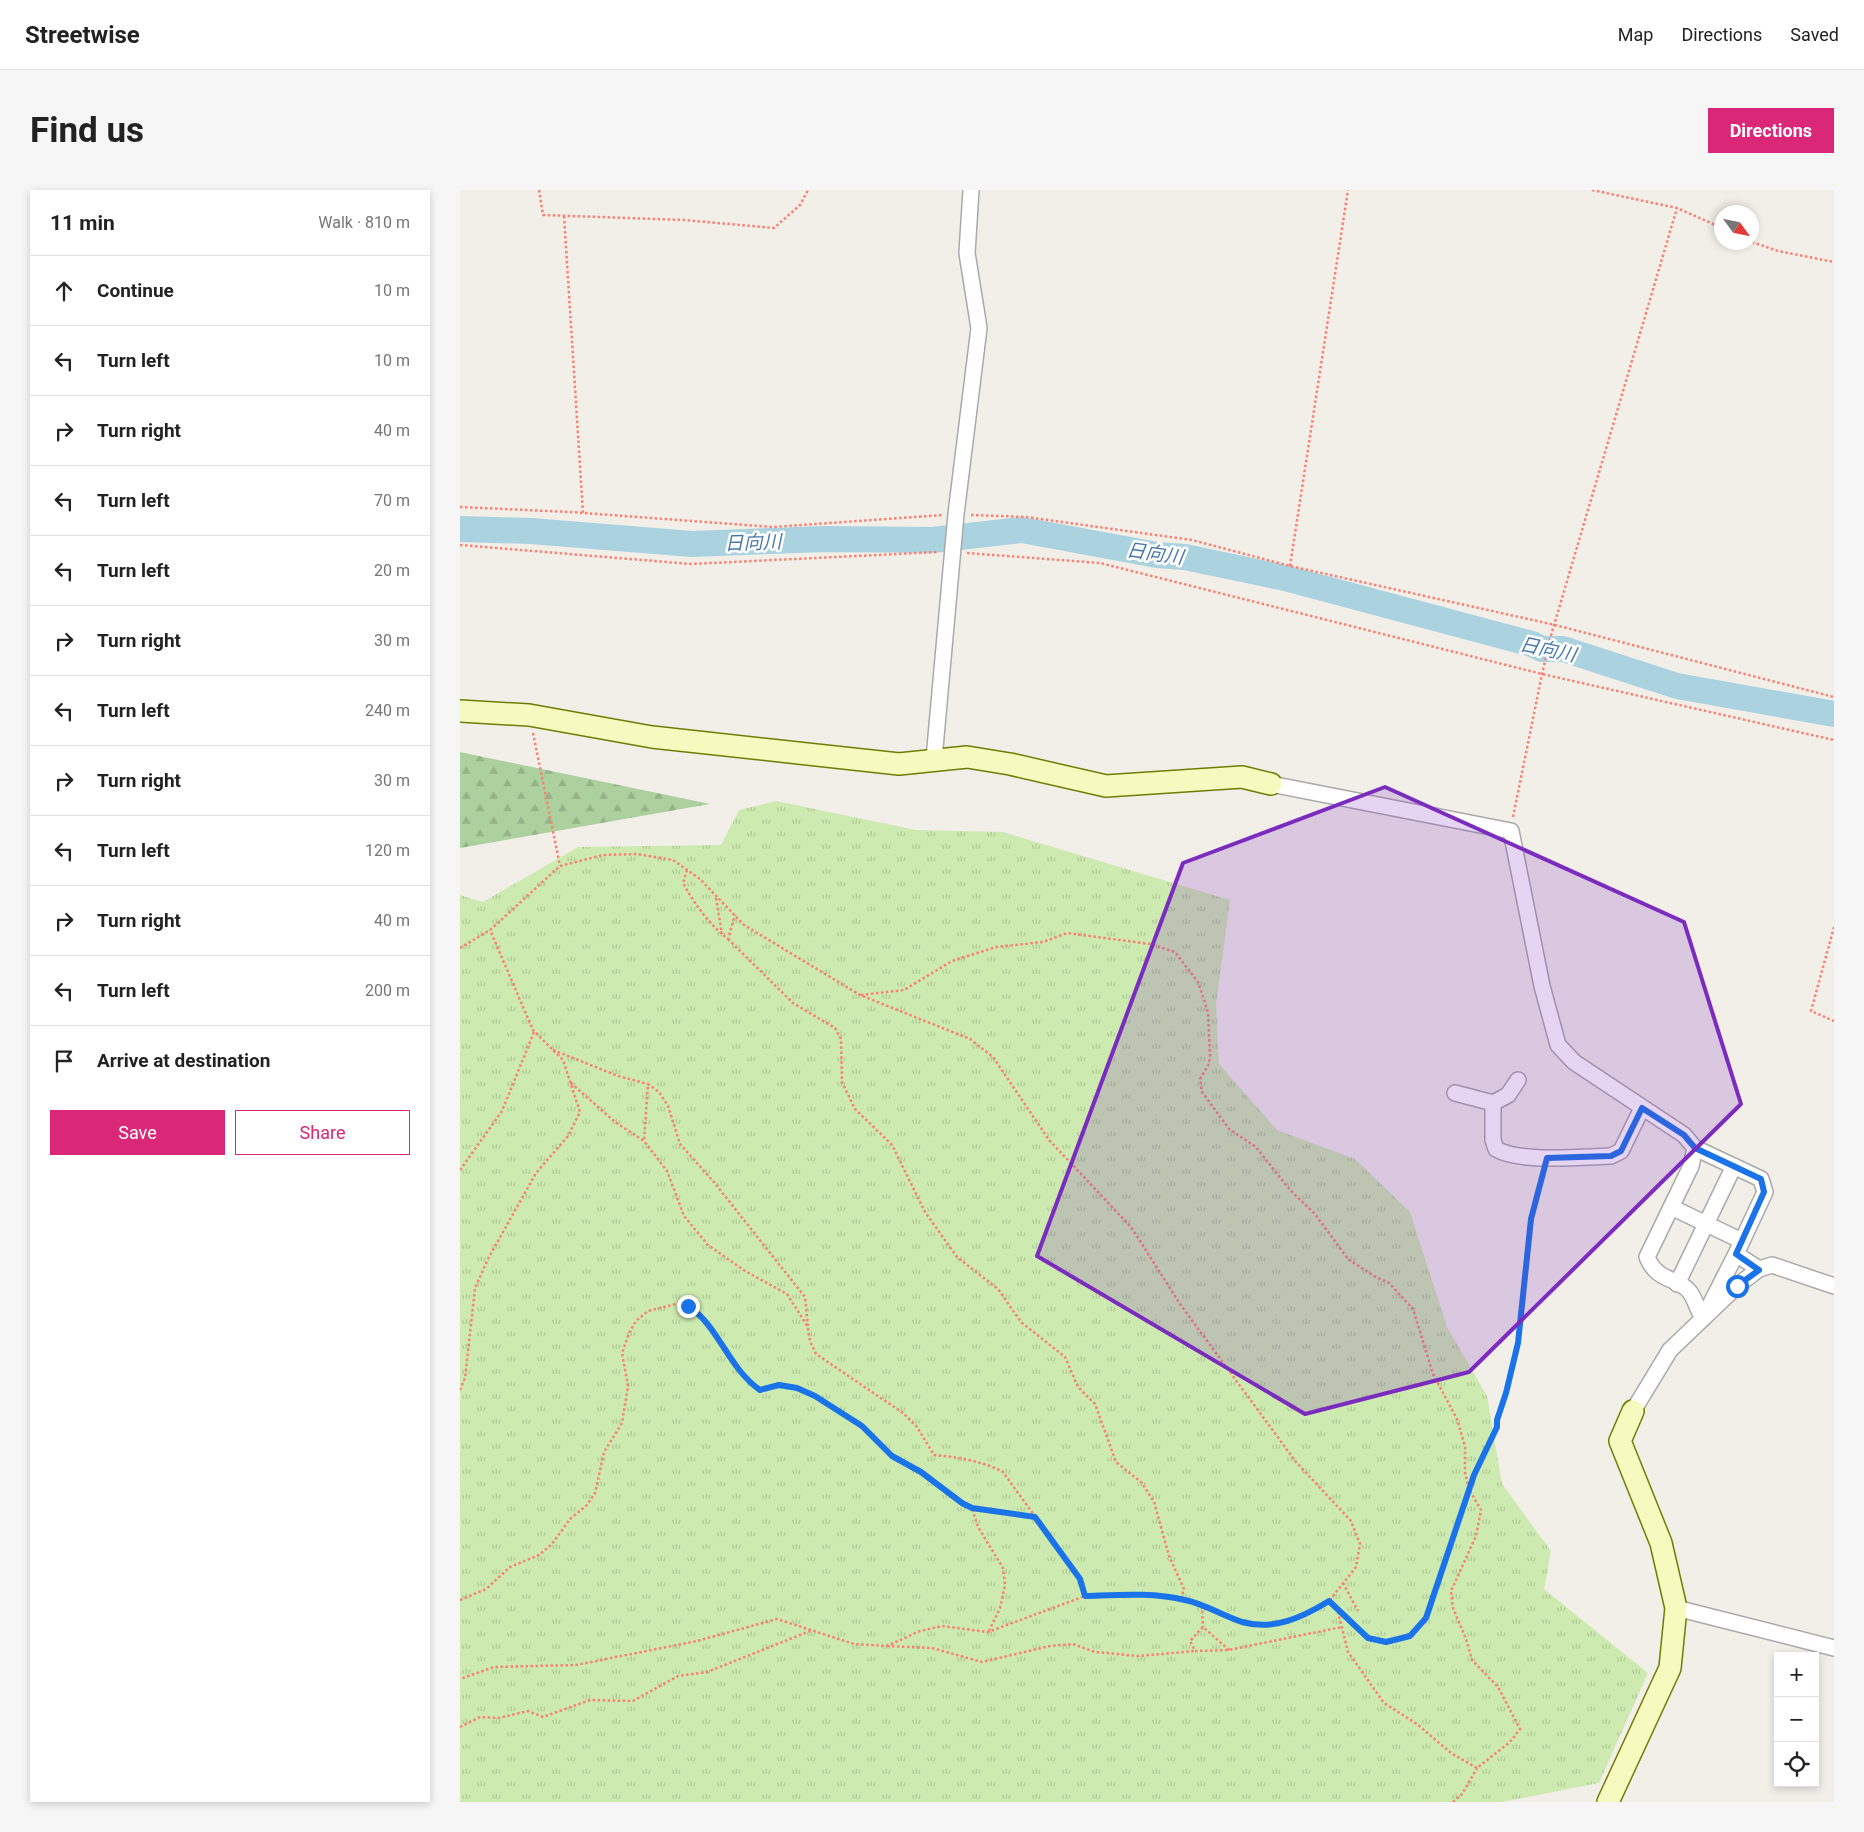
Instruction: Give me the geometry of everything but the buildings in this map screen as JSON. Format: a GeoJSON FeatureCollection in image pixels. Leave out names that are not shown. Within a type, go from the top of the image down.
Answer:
{"type":"FeatureCollection","features":[{"type":"Feature","properties":{"kind":"street"},"geometry":{"type":"LineString","coordinates":[[934,759],[956,514],[979,328],[967,253],[971,190]]}},
{"type":"Feature","properties":{"kind":"street"},"geometry":{"type":"LineString","coordinates":[[460,711],[529,715],[652,737],[898,764],[967,757],[1010,764],[1106,786],[1242,777],[1510,831],[1542,986],[1558,1045],[1574,1062],[1684,1135],[1695,1148],[1761,1179],[1764,1192],[1739,1248],[1703,1319]]}},
{"type":"Feature","properties":{"kind":"street"},"geometry":{"type":"LineString","coordinates":[[1455,1093],[1493,1103],[1508,1095],[1518,1080]]}},
{"type":"Feature","properties":{"kind":"street"},"geometry":{"type":"LineString","coordinates":[[1493,1103],[1493,1140],[1496,1149],[1503,1153],[1547,1158],[1611,1156],[1621,1151],[1642,1108]]}},
{"type":"Feature","properties":{"kind":"street"},"geometry":{"type":"LineString","coordinates":[[1695,1148],[1691,1166],[1647,1257],[1650,1266],[1662,1276],[1688,1290],[1703,1319]]}},
{"type":"Feature","properties":{"kind":"street"},"geometry":{"type":"LineString","coordinates":[[1677,1284],[1734,1166]]}},
{"type":"Feature","properties":{"kind":"street"},"geometry":{"type":"LineString","coordinates":[[1671,1207],[1706,1225],[1739,1248],[1759,1270]]}},
{"type":"Feature","properties":{"kind":"street"},"geometry":{"type":"LineString","coordinates":[[1608,1802],[1670,1668],[1676,1608],[1661,1543],[1620,1441],[1634,1411],[1670,1350],[1759,1270],[1772,1265],[1834,1286]]}},
{"type":"Feature","properties":{"kind":"street"},"geometry":{"type":"LineString","coordinates":[[1676,1608],[1834,1648]]}},
{"type":"Feature","properties":{"kind":"path"},"geometry":{"type":"LineString","coordinates":[[539,190],[543,215],[684,220],[774,228],[800,205],[808,190]]}},
{"type":"Feature","properties":{"kind":"path"},"geometry":{"type":"LineString","coordinates":[[1290,566],[1348,190]]}},
{"type":"Feature","properties":{"kind":"path"},"geometry":{"type":"LineString","coordinates":[[1592,190],[1677,208],[1714,224]]}},
{"type":"Feature","properties":{"kind":"path"},"geometry":{"type":"LineString","coordinates":[[1510,831],[1552,632],[1677,208]]}},
{"type":"Feature","properties":{"kind":"path"},"geometry":{"type":"LineString","coordinates":[[564,216],[583,513]]}},
{"type":"Feature","properties":{"kind":"path"},"geometry":{"type":"LineString","coordinates":[[1759,244],[1778,251],[1834,262]]}},
{"type":"Feature","properties":{"kind":"path"},"geometry":{"type":"LineString","coordinates":[[460,507],[583,513],[773,527],[956,514],[1026,517],[1192,540],[1290,566],[1555,625],[1834,697]]}},
{"type":"Feature","properties":{"kind":"path"},"geometry":{"type":"LineString","coordinates":[[460,545],[691,564],[953,552],[1100,563],[1542,674],[1834,740]]}},
{"type":"Feature","properties":{"kind":"path"},"geometry":{"type":"LineString","coordinates":[[529,715],[560,866]]}},
{"type":"Feature","properties":{"kind":"path"},"geometry":{"type":"LineString","coordinates":[[460,948],[490,930],[560,866],[603,854],[637,854],[673,860],[700,879],[744,925],[860,995],[970,1039],[993,1057],[1049,1140],[1131,1228],[1180,1304],[1296,1462],[1351,1521],[1360,1544],[1356,1567],[1329,1601],[1305,1616],[1277,1624],[1244,1622],[1181,1599],[1133,1594],[1085,1596],[988,1632],[942,1626],[920,1631],[887,1646]]}},
{"type":"Feature","properties":{"kind":"path"},"geometry":{"type":"LineString","coordinates":[[687,870],[683,884],[715,930],[728,939],[793,1003],[835,1028],[840,1039],[842,1082],[855,1109],[892,1145],[925,1212],[957,1256],[998,1290],[1021,1322],[1065,1357],[1078,1387],[1095,1404],[1116,1462],[1142,1482],[1154,1502],[1169,1556],[1184,1589],[1181,1599]]}},
{"type":"Feature","properties":{"kind":"path"},"geometry":{"type":"LineString","coordinates":[[716,896],[722,934]]}},
{"type":"Feature","properties":{"kind":"path"},"geometry":{"type":"LineString","coordinates":[[728,939],[735,915]]}},
{"type":"Feature","properties":{"kind":"path"},"geometry":{"type":"LineString","coordinates":[[1834,927],[1811,1011],[1834,1021]]}},
{"type":"Feature","properties":{"kind":"path"},"geometry":{"type":"LineString","coordinates":[[460,1390],[465,1378],[475,1288],[489,1257],[536,1173],[568,1136],[580,1112],[563,1060],[534,1032],[490,930]]}},
{"type":"Feature","properties":{"kind":"path"},"geometry":{"type":"LineString","coordinates":[[860,995],[904,990],[952,961],[996,947],[1043,942],[1067,933],[1150,944],[1175,952],[1198,982],[1208,1012],[1210,1055],[1209,1064],[1200,1079],[1202,1092],[1229,1129],[1256,1147],[1290,1190],[1316,1214],[1348,1259],[1389,1283],[1413,1309],[1433,1374],[1457,1420],[1465,1447],[1465,1473],[1469,1489],[1481,1510],[1476,1536],[1452,1591],[1453,1608],[1466,1639],[1472,1660],[1498,1687],[1520,1729],[1510,1742],[1477,1768],[1462,1794],[1453,1802]]}},
{"type":"Feature","properties":{"kind":"path"},"geometry":{"type":"LineString","coordinates":[[460,1170],[502,1111],[534,1032]]}},
{"type":"Feature","properties":{"kind":"path"},"geometry":{"type":"LineString","coordinates":[[551,1049],[618,1076],[648,1084],[659,1092],[668,1106],[680,1144],[713,1181],[805,1297],[810,1341],[816,1354],[902,1413],[917,1427],[934,1455],[954,1457],[994,1467],[1003,1472],[1080,1579],[1085,1596]]}},
{"type":"Feature","properties":{"kind":"path"},"geometry":{"type":"LineString","coordinates":[[571,1083],[614,1122],[644,1140],[667,1171],[684,1216],[708,1245],[745,1271],[787,1294],[808,1327]]}},
{"type":"Feature","properties":{"kind":"path"},"geometry":{"type":"LineString","coordinates":[[644,1140],[648,1084]]}},
{"type":"Feature","properties":{"kind":"path"},"geometry":{"type":"LineString","coordinates":[[1329,1601],[1368,1638],[1386,1642],[1410,1636],[1426,1618],[1469,1489],[1497,1427],[1497,1420],[1506,1393],[1516,1351],[1531,1219],[1547,1158]]}},
{"type":"Feature","properties":{"kind":"path"},"geometry":{"type":"LineString","coordinates":[[460,1600],[486,1589],[510,1567],[539,1554],[552,1544],[570,1519],[587,1505],[596,1493],[604,1452],[622,1423],[628,1386],[622,1353],[629,1333],[636,1321],[648,1311],[676,1304],[688,1306],[700,1314],[731,1362],[750,1383],[760,1390],[779,1385],[797,1388],[815,1396],[862,1426],[892,1456],[921,1472],[962,1503],[972,1508],[1035,1517]]}},
{"type":"Feature","properties":{"kind":"path"},"geometry":{"type":"LineString","coordinates":[[972,1508],[978,1527],[1003,1568],[1005,1585],[1000,1608],[988,1632]]}},
{"type":"Feature","properties":{"kind":"path"},"geometry":{"type":"LineString","coordinates":[[1343,1583],[1358,1611]]}},
{"type":"Feature","properties":{"kind":"path"},"geometry":{"type":"LineString","coordinates":[[1195,1651],[1190,1641],[1203,1627],[1202,1606]]}},
{"type":"Feature","properties":{"kind":"path"},"geometry":{"type":"LineString","coordinates":[[1337,1608],[1348,1652],[1384,1703],[1417,1724],[1450,1754],[1477,1768]]}},
{"type":"Feature","properties":{"kind":"path"},"geometry":{"type":"LineString","coordinates":[[460,1679],[494,1667],[576,1665],[697,1641],[777,1619],[854,1644],[932,1648],[982,1662],[1050,1646],[1073,1644],[1096,1652],[1138,1656],[1229,1650],[1342,1627]]}},
{"type":"Feature","properties":{"kind":"path"},"geometry":{"type":"LineString","coordinates":[[1203,1627],[1229,1650]]}},
{"type":"Feature","properties":{"kind":"path"},"geometry":{"type":"LineString","coordinates":[[460,1727],[480,1717],[499,1718],[528,1711],[543,1718],[590,1700],[633,1701],[678,1676],[707,1672],[811,1631]]}},
{"type":"Feature","properties":{"kind":"highlighted area"},"geometry":{"type":"Polygon","coordinates":[[[1385,787],[1684,922],[1741,1104],[1469,1372],[1305,1414],[1037,1256],[1183,863],[1385,787]]]}},
{"type":"Feature","properties":{"kind":"green space"},"geometry":{"type":"Polygon","coordinates":[[[460,752],[710,804],[460,848],[460,752]]]}},
{"type":"Feature","properties":{"kind":"green space"},"geometry":{"type":"Polygon","coordinates":[[[776,801],[916,830],[1003,832],[1230,900],[1216,1004],[1219,1064],[1277,1130],[1355,1159],[1410,1212],[1447,1327],[1487,1396],[1502,1484],[1551,1551],[1544,1589],[1648,1673],[1599,1783],[1502,1802],[460,1802],[460,895],[483,902],[578,847],[721,845],[739,810],[776,801]]]}},
{"type":"Feature","properties":{"kind":"waterway","name":"日向川"},"geometry":{"type":"LineString","coordinates":[[460,529],[531,531],[692,544],[824,539],[933,540],[1022,530],[1157,555],[1185,557],[1285,578],[1532,644],[1542,649],[1563,649],[1677,686],[1834,714]]}},
{"type":"Feature","properties":{"kind":"route"},"geometry":{"type":"LineString","coordinates":[[688,1306],[700,1314],[731,1362],[750,1383],[760,1390],[779,1385],[797,1388],[815,1396],[862,1426],[892,1456],[921,1472],[962,1503],[972,1508],[1035,1517],[1080,1579],[1085,1596],[1133,1594],[1184,1599],[1244,1622],[1277,1624],[1305,1616],[1329,1601],[1368,1638],[1386,1642],[1410,1636],[1426,1618],[1474,1475],[1497,1427],[1497,1420],[1506,1393],[1518,1343],[1531,1219],[1547,1158],[1611,1156],[1621,1151],[1642,1108],[1684,1135],[1695,1148],[1761,1179],[1764,1192],[1736,1254],[1759,1270],[1737,1286]]}}]}
